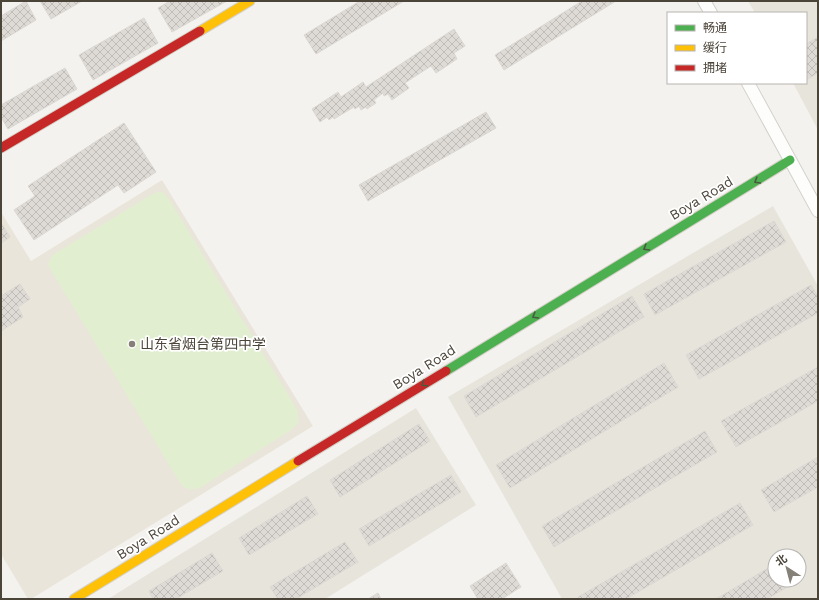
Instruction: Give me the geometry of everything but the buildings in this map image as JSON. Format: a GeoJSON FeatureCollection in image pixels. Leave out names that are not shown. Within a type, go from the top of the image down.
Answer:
{"type":"FeatureCollection","features":[{"type":"Feature","properties":{"kind":"street"},"geometry":{"type":"LineString","coordinates":[[1,148],[250,1]]}},
{"type":"Feature","properties":{"kind":"street"},"geometry":{"type":"LineString","coordinates":[[704,1],[710,12]]}},
{"type":"Feature","properties":{"kind":"street"},"geometry":{"type":"LineString","coordinates":[[749,84],[818,211]]}},
{"type":"Feature","properties":{"kind":"street","name":"Boya Road"},"geometry":{"type":"LineString","coordinates":[[74,599],[790,160]]}},
{"type":"Feature","properties":{"kind":"shaded area"},"geometry":{"type":"Polygon","coordinates":[[[748,1],[818,1],[818,130],[794,84],[807,84],[807,12],[754,12],[748,1]]]}},
{"type":"Feature","properties":{"kind":"shaded area","name":"山东省烟台第四中学"},"geometry":{"type":"Polygon","coordinates":[[[162,180],[313,426],[31,599],[28,599],[1,554],[1,212],[31,261],[162,180]]]}},
{"type":"Feature","properties":{"kind":"shaded area"},"geometry":{"type":"Polygon","coordinates":[[[773,206],[818,286],[818,599],[562,599],[448,397],[773,206]]]}},
{"type":"Feature","properties":{"kind":"shaded area"},"geometry":{"type":"Polygon","coordinates":[[[416,408],[476,505],[325,599],[108,599],[416,408]]]}},
{"type":"Feature","properties":{"kind":"green space"},"geometry":{"type":"Polygon","coordinates":[[[162,192],[167,196],[298,411],[299,422],[291,430],[200,488],[195,489],[189,489],[182,486],[49,267],[51,257],[54,254],[154,193],[162,192]]]}},
{"type":"Feature","properties":{"kind":"traffic: fast"},"geometry":{"type":"LineString","coordinates":[[446,371],[790,160]]}},
{"type":"Feature","properties":{"kind":"traffic: slow"},"geometry":{"type":"LineString","coordinates":[[200,31],[250,1]]}},
{"type":"Feature","properties":{"kind":"traffic: slow"},"geometry":{"type":"LineString","coordinates":[[74,599],[298,461]]}},
{"type":"Feature","properties":{"kind":"traffic: jam"},"geometry":{"type":"LineString","coordinates":[[1,148],[200,31]]}},
{"type":"Feature","properties":{"kind":"traffic: jam"},"geometry":{"type":"LineString","coordinates":[[298,461],[446,371]]}},
{"type":"Feature","properties":{"kind":"place","name":"山东省烟台第四中学"},"geometry":{"type":"Point","coordinates":[132,344]}}]}
